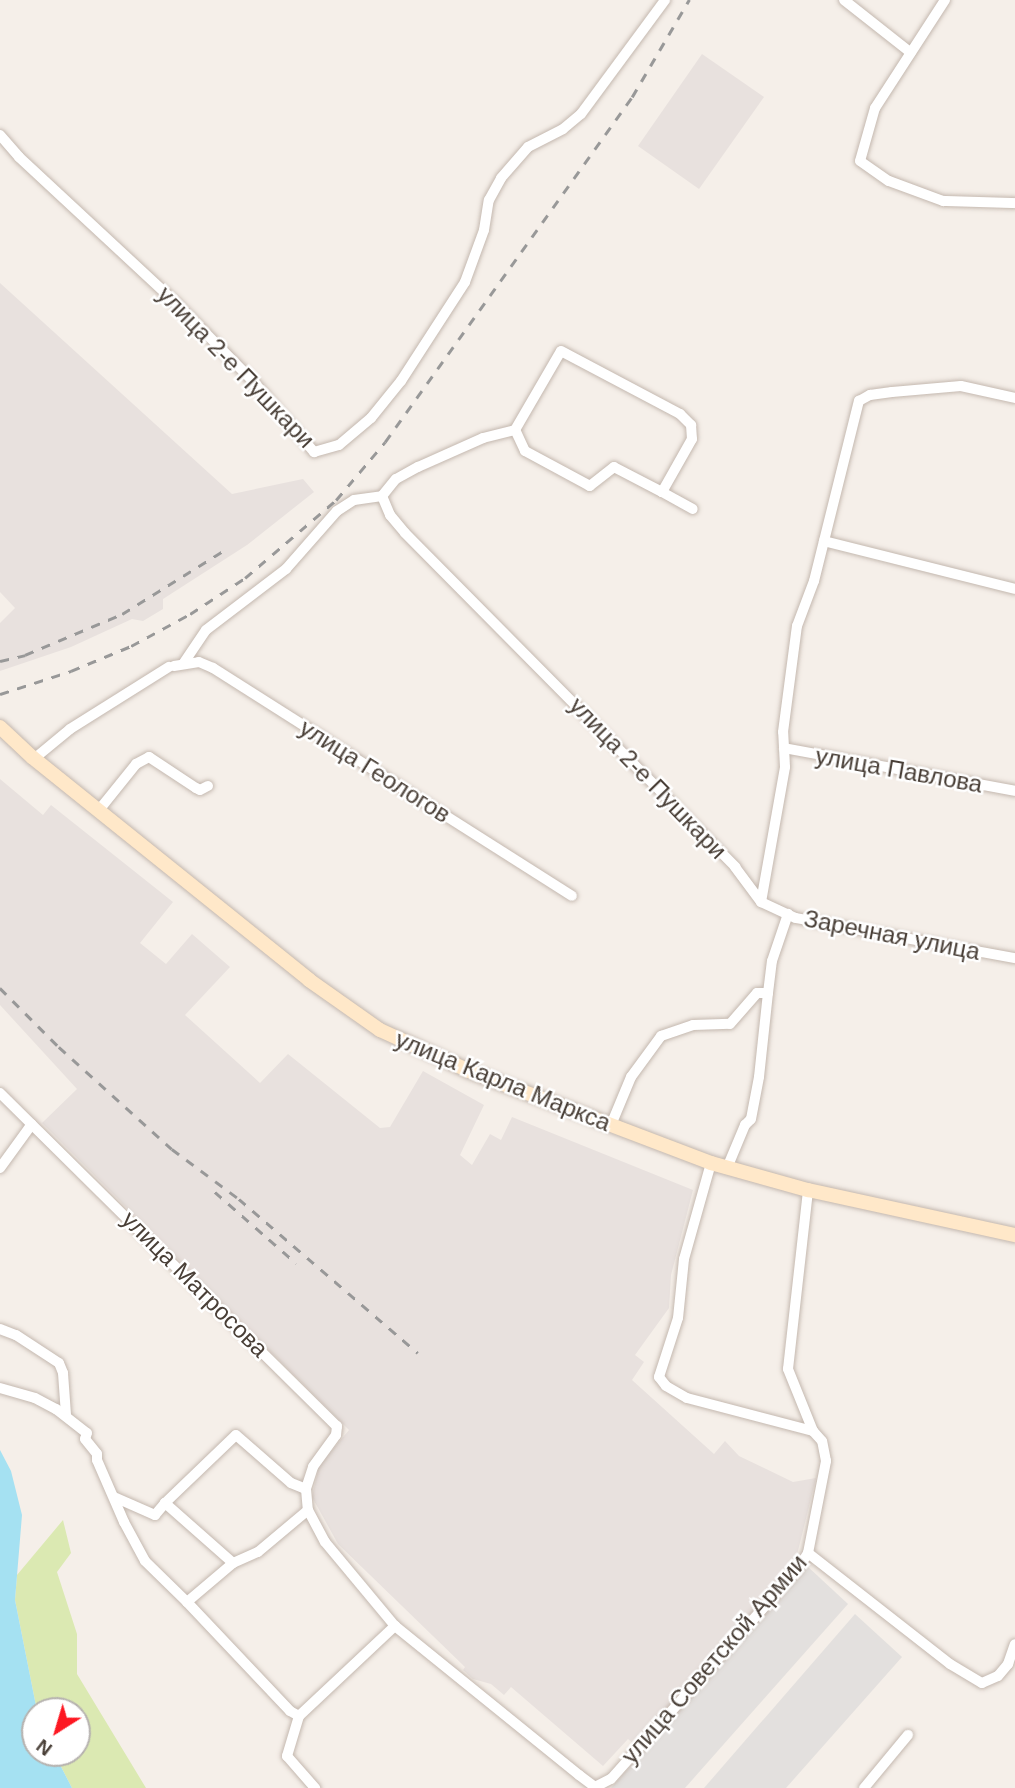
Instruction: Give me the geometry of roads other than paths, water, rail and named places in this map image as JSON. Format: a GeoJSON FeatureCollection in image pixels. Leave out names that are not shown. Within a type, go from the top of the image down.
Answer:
{"type":"FeatureCollection","features":[{"type":"Feature","properties":{"kind":"main road","name":"улица Карла Маркса"},"geometry":{"type":"LineString","coordinates":[[2,731],[309,980],[380,1030],[469,1071],[711,1163],[808,1190],[1015,1236]]}},
{"type":"Feature","properties":{"kind":"street","name":"улица 2-е Пушкари"},"geometry":{"type":"LineString","coordinates":[[0,135],[187,314],[253,381],[314,453],[339,446],[371,418],[401,381],[465,282],[477,256],[489,200],[501,178],[528,147],[563,129],[581,114],[665,0]]}},
{"type":"Feature","properties":{"kind":"street"},"geometry":{"type":"LineString","coordinates":[[844,0],[911,53]]}},
{"type":"Feature","properties":{"kind":"street"},"geometry":{"type":"LineString","coordinates":[[945,0],[875,108],[859,161],[889,181],[943,201],[1015,203]]}},
{"type":"Feature","properties":{"kind":"street"},"geometry":{"type":"LineString","coordinates":[[35,758],[70,729],[175,666],[206,630],[286,569],[337,512],[354,500],[382,496],[396,479],[418,467],[483,438],[515,430],[561,351],[680,414],[691,425],[692,439],[662,492]]}},
{"type":"Feature","properties":{"kind":"street"},"geometry":{"type":"LineString","coordinates":[[766,903],[785,767],[784,748],[797,626],[814,581],[859,401],[870,395],[961,386],[1015,398]]}},
{"type":"Feature","properties":{"kind":"street"},"geometry":{"type":"LineString","coordinates":[[515,430],[525,451],[590,486],[614,467],[693,509]]}},
{"type":"Feature","properties":{"kind":"street","name":"улица 2-е Пушкари"},"geometry":{"type":"LineString","coordinates":[[382,496],[390,515],[405,533],[735,867],[766,903]]}},
{"type":"Feature","properties":{"kind":"street"},"geometry":{"type":"LineString","coordinates":[[824,541],[1015,589]]}},
{"type":"Feature","properties":{"kind":"street","name":"улица Геологов"},"geometry":{"type":"LineString","coordinates":[[175,666],[199,662],[213,668],[572,896]]}},
{"type":"Feature","properties":{"kind":"street","name":"улица Павлова"},"geometry":{"type":"LineString","coordinates":[[784,748],[1015,791]]}},
{"type":"Feature","properties":{"kind":"street"},"geometry":{"type":"LineString","coordinates":[[99,810],[136,764],[149,757],[196,788],[201,790],[208,786]]}},
{"type":"Feature","properties":{"kind":"street","name":"Заречная улица"},"geometry":{"type":"LineString","coordinates":[[766,903],[796,918],[1015,958]]}},
{"type":"Feature","properties":{"kind":"street"},"geometry":{"type":"LineString","coordinates":[[727,1168],[745,1125],[751,1119],[760,1077],[772,961],[788,914]]}},
{"type":"Feature","properties":{"kind":"street"},"geometry":{"type":"LineString","coordinates":[[611,1125],[631,1077],[661,1036],[694,1025],[730,1024],[757,993],[768,993]]}},
{"type":"Feature","properties":{"kind":"street","name":"улица Матросова"},"geometry":{"type":"LineString","coordinates":[[0,1093],[337,1426],[336,1435],[313,1467],[306,1489]]}},
{"type":"Feature","properties":{"kind":"street"},"geometry":{"type":"LineString","coordinates":[[0,1168],[32,1124]]}},
{"type":"Feature","properties":{"kind":"street"},"geometry":{"type":"LineString","coordinates":[[711,1163],[684,1259],[678,1318],[659,1377],[666,1386],[687,1398],[813,1431]]}},
{"type":"Feature","properties":{"kind":"street","name":"улица Советской Армии"},"geometry":{"type":"LineString","coordinates":[[306,1489],[308,1510],[325,1542],[395,1626],[579,1775],[595,1787],[606,1785],[808,1553],[826,1461],[822,1441],[813,1431],[788,1369],[808,1190]]}},
{"type":"Feature","properties":{"kind":"street"},"geometry":{"type":"LineString","coordinates":[[0,1329],[59,1363],[63,1373],[66,1415]]}},
{"type":"Feature","properties":{"kind":"street"},"geometry":{"type":"LineString","coordinates":[[0,1388],[36,1398],[66,1415],[87,1433],[85,1439],[97,1454],[97,1461],[145,1561],[290,1711],[299,1716]]}},
{"type":"Feature","properties":{"kind":"street"},"geometry":{"type":"LineString","coordinates":[[114,1497],[155,1515],[164,1503],[236,1435],[291,1483],[306,1489]]}},
{"type":"Feature","properties":{"kind":"street"},"geometry":{"type":"LineString","coordinates":[[164,1503],[233,1563]]}},
{"type":"Feature","properties":{"kind":"street"},"geometry":{"type":"LineString","coordinates":[[187,1602],[233,1563],[258,1552],[308,1510]]}},
{"type":"Feature","properties":{"kind":"street"},"geometry":{"type":"LineString","coordinates":[[808,1553],[950,1664],[982,1683],[998,1676],[1008,1664],[1015,1644]]}},
{"type":"Feature","properties":{"kind":"street"},"geometry":{"type":"LineString","coordinates":[[315,1788],[287,1756],[299,1716],[395,1626]]}},
{"type":"Feature","properties":{"kind":"street"},"geometry":{"type":"LineString","coordinates":[[864,1788],[908,1735]]}},
{"type":"Feature","properties":{"kind":"water"},"geometry":{"type":"Polygon","coordinates":[[[0,1450],[11,1471],[22,1515],[15,1600],[34,1697],[21,1697],[21,1767],[61,1767],[72,1788],[0,1788],[0,1450]]]}},
{"type":"Feature","properties":{"kind":"railway"},"geometry":{"type":"LineString","coordinates":[[0,694],[71,671],[131,646],[190,614],[245,578],[336,500],[385,442],[632,97],[689,0]]}},
{"type":"Feature","properties":{"kind":"railway"},"geometry":{"type":"LineString","coordinates":[[0,661],[25,655],[122,614],[223,551]]}},
{"type":"Feature","properties":{"kind":"railway"},"geometry":{"type":"LineString","coordinates":[[0,988],[59,1047],[172,1149],[239,1199],[418,1353]]}},
{"type":"Feature","properties":{"kind":"railway"},"geometry":{"type":"LineString","coordinates":[[215,1192],[296,1263]]}}]}
